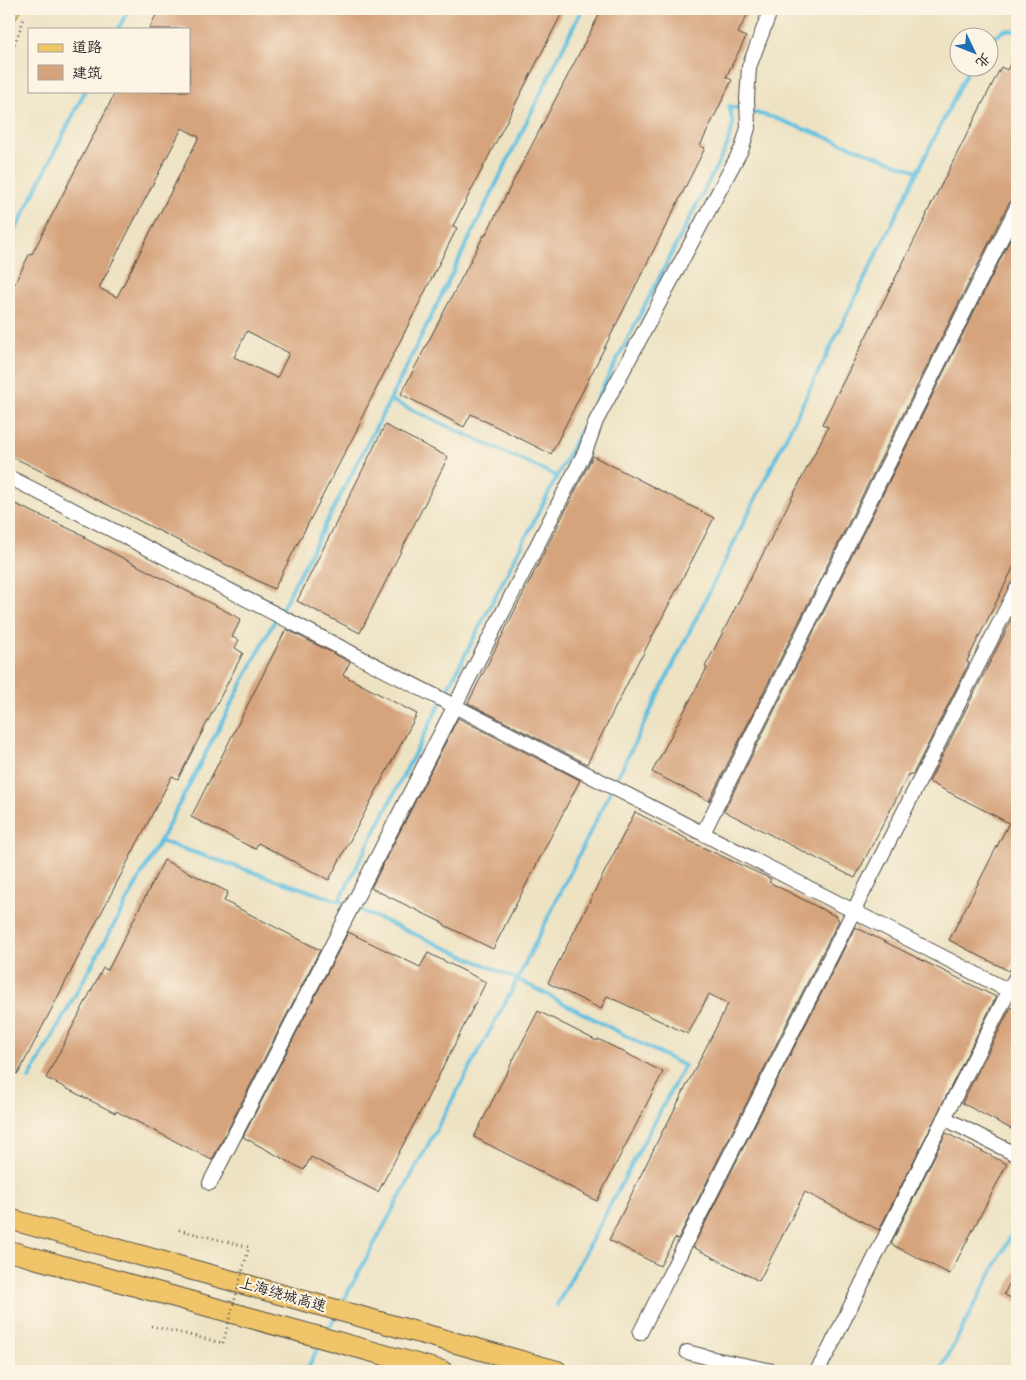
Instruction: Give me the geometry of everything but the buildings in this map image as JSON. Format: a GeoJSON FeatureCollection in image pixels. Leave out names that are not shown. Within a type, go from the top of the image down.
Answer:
{"type":"FeatureCollection","features":[{"type":"Feature","properties":{"kind":"highway","name":"上海绕城高速"},"geometry":{"type":"LineString","coordinates":[[9,1219],[557,1371]]}},
{"type":"Feature","properties":{"kind":"highway","name":"上海绕城高速"},"geometry":{"type":"LineString","coordinates":[[9,1251],[442,1371]]}},
{"type":"Feature","properties":{"kind":"lane"},"geometry":{"type":"LineString","coordinates":[[210,1183],[352,906],[447,702],[585,452],[596,421],[742,148],[748,128],[748,67],[771,9]]}},
{"type":"Feature","properties":{"kind":"lane"},"geometry":{"type":"LineString","coordinates":[[703,833],[1017,207]]}},
{"type":"Feature","properties":{"kind":"lane"},"geometry":{"type":"LineString","coordinates":[[9,476],[1013,992]]}},
{"type":"Feature","properties":{"kind":"lane"},"geometry":{"type":"LineString","coordinates":[[640,1333],[1017,588]]}},
{"type":"Feature","properties":{"kind":"lane"},"geometry":{"type":"LineString","coordinates":[[817,1371],[944,1118],[1013,992],[1017,975]]}},
{"type":"Feature","properties":{"kind":"lane"},"geometry":{"type":"LineString","coordinates":[[944,1118],[1017,1155]]}},
{"type":"Feature","properties":{"kind":"lane"},"geometry":{"type":"LineString","coordinates":[[687,1352],[773,1371]]}},
{"type":"Feature","properties":{"kind":"path"},"geometry":{"type":"LineString","coordinates":[[9,58],[15,13]]}},
{"type":"Feature","properties":{"kind":"path"},"geometry":{"type":"LineString","coordinates":[[150,1326],[223,1343],[249,1248],[179,1230]]}},
{"type":"Feature","properties":{"kind":"waterway"},"geometry":{"type":"LineString","coordinates":[[119,28],[129,9]]}},
{"type":"Feature","properties":{"kind":"waterway"},"geometry":{"type":"LineString","coordinates":[[390,400],[582,9]]}},
{"type":"Feature","properties":{"kind":"waterway"},"geometry":{"type":"LineString","coordinates":[[998,35],[1005,30],[1017,31]]}},
{"type":"Feature","properties":{"kind":"waterway"},"geometry":{"type":"LineString","coordinates":[[341,1305],[511,992],[964,78]]}},
{"type":"Feature","properties":{"kind":"waterway"},"geometry":{"type":"LineString","coordinates":[[9,243],[84,92]]}},
{"type":"Feature","properties":{"kind":"waterway"},"geometry":{"type":"LineString","coordinates":[[444,696],[727,146],[733,124],[729,106],[744,110]]}},
{"type":"Feature","properties":{"kind":"waterway"},"geometry":{"type":"LineString","coordinates":[[751,112],[772,117],[917,171]]}},
{"type":"Feature","properties":{"kind":"waterway"},"geometry":{"type":"LineString","coordinates":[[280,612],[390,400],[557,476]]}},
{"type":"Feature","properties":{"kind":"waterway"},"geometry":{"type":"LineString","coordinates":[[160,841],[276,618]]}},
{"type":"Feature","properties":{"kind":"waterway"},"geometry":{"type":"LineString","coordinates":[[339,901],[441,702]]}},
{"type":"Feature","properties":{"kind":"waterway"},"geometry":{"type":"LineString","coordinates":[[29,1079],[160,841],[349,905]]}},
{"type":"Feature","properties":{"kind":"waterway"},"geometry":{"type":"LineString","coordinates":[[355,908],[517,979],[684,1066],[557,1305]]}},
{"type":"Feature","properties":{"kind":"waterway"},"geometry":{"type":"LineString","coordinates":[[940,1371],[1017,1224]]}},
{"type":"Feature","properties":{"kind":"waterway"},"geometry":{"type":"LineString","coordinates":[[327,1332],[336,1316]]}},
{"type":"Feature","properties":{"kind":"waterway"},"geometry":{"type":"LineString","coordinates":[[306,1371],[320,1344]]}}]}
